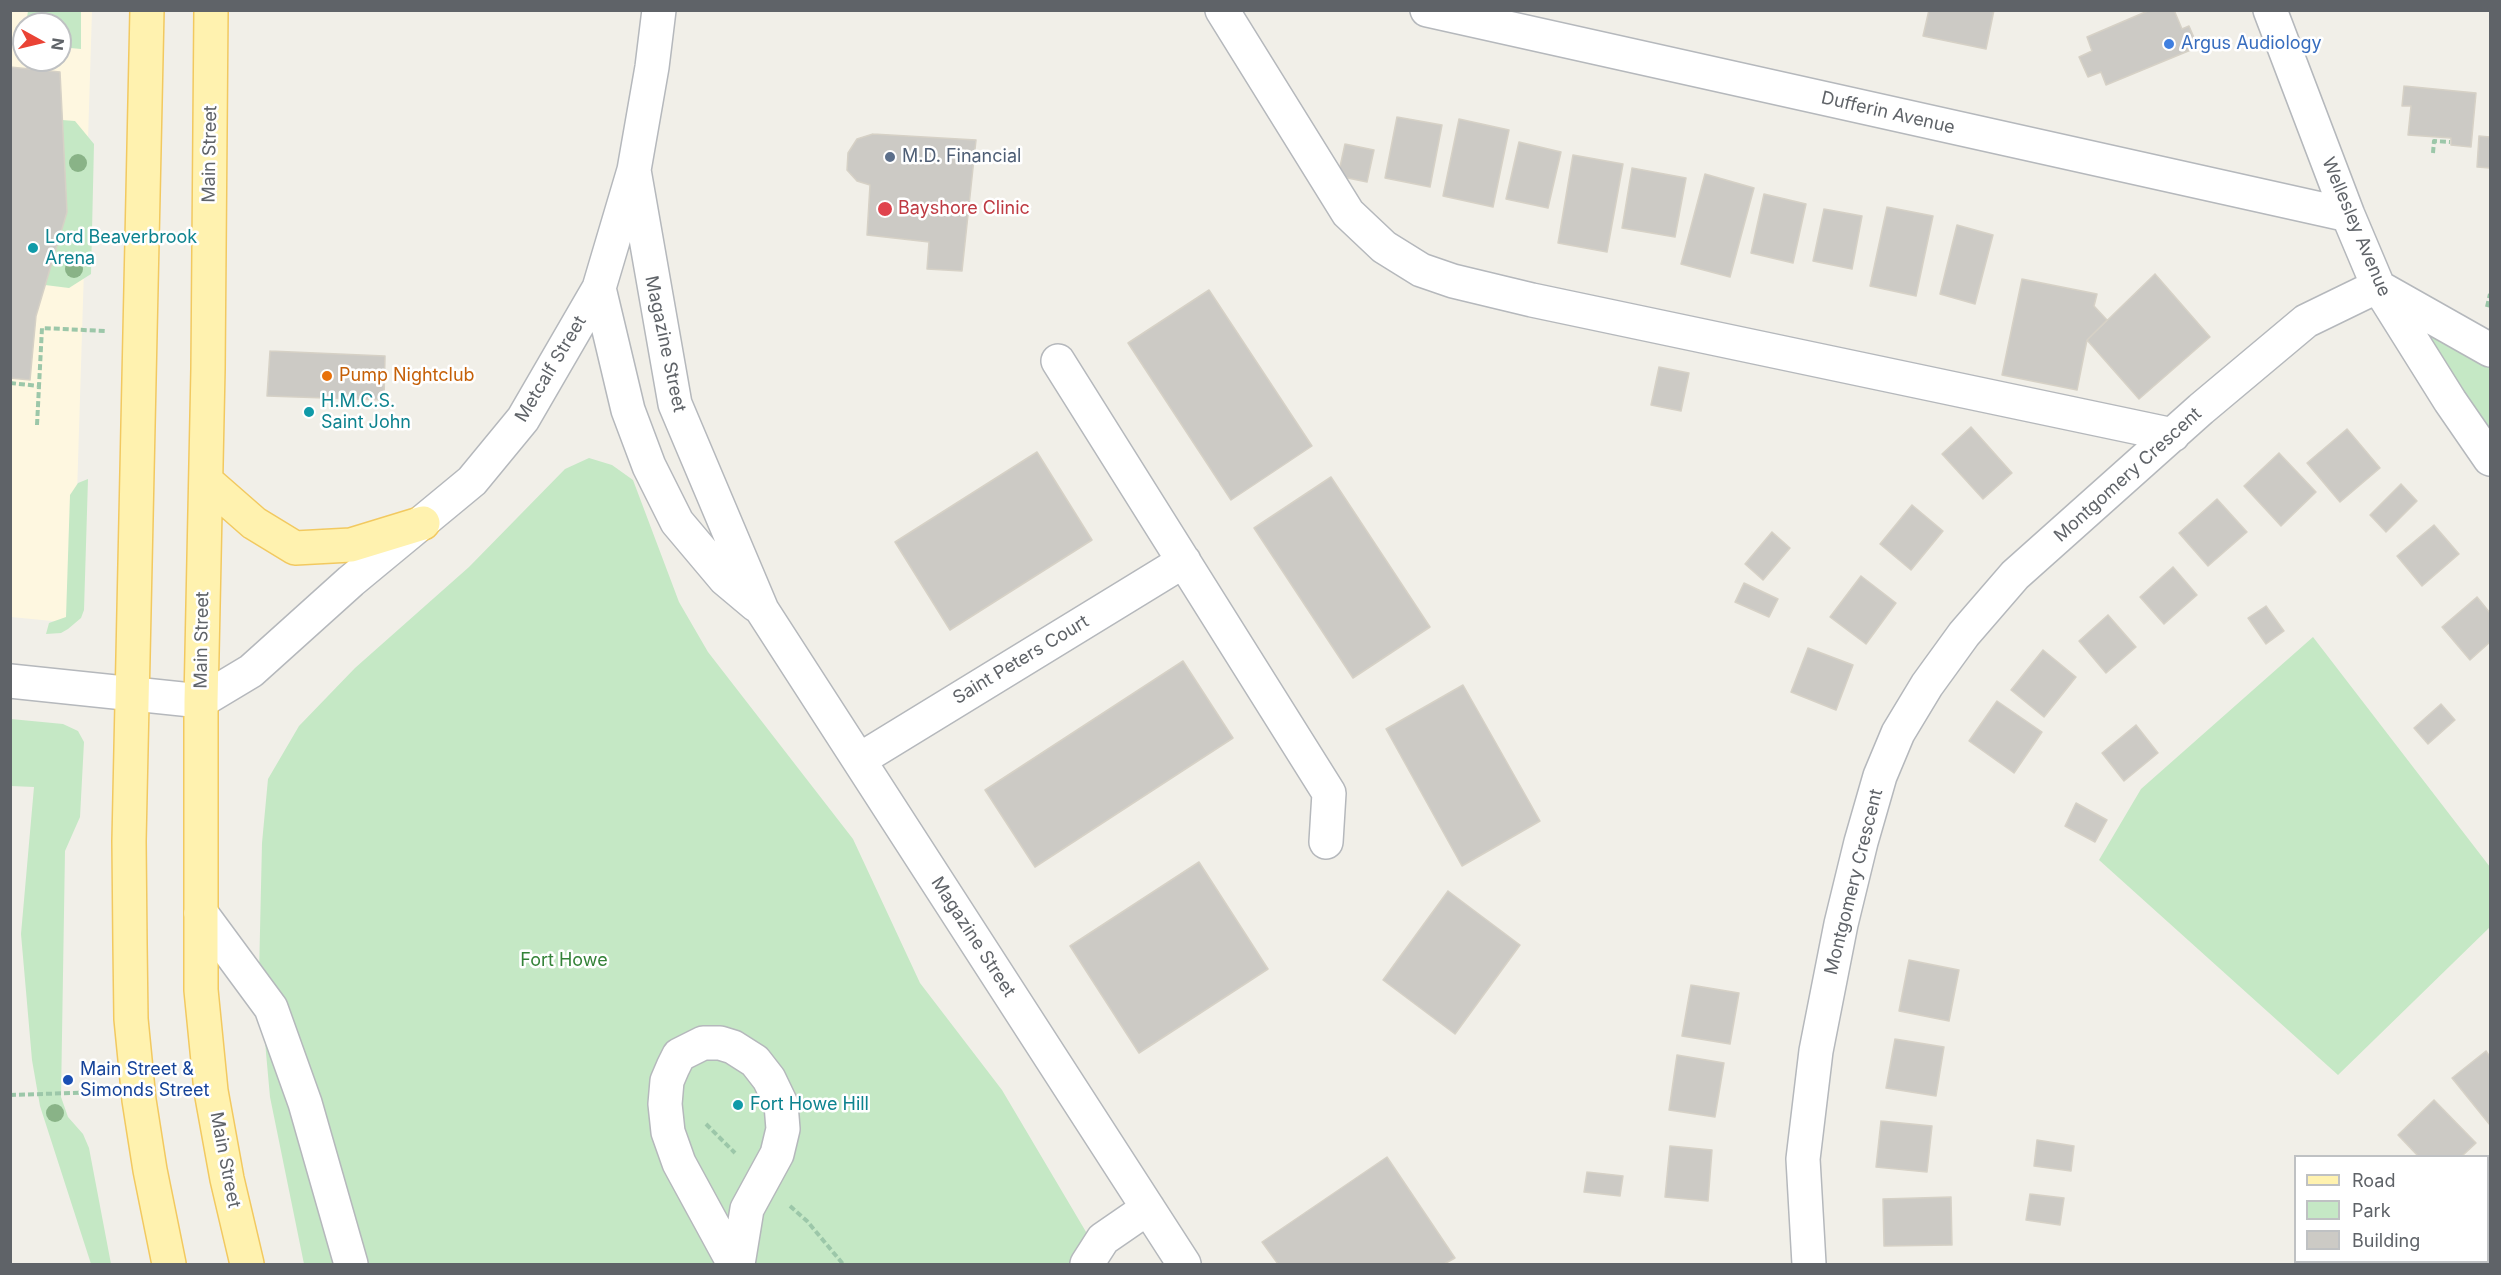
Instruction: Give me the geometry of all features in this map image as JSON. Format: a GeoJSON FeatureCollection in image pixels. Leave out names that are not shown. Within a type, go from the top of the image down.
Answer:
{"type":"FeatureCollection","features":[{"type":"Feature","properties":{"kind":"main road"},"geometry":{"type":"LineString","coordinates":[[147,10],[142,333],[129,841],[131,1019],[138,1090],[150,1170],[170,1264]]}},
{"type":"Feature","properties":{"kind":"main road","name":"Main Street"},"geometry":{"type":"LineString","coordinates":[[211,10],[206,481],[201,701],[201,990],[211,1091],[227,1179],[247,1264]]}},
{"type":"Feature","properties":{"kind":"main road"},"geometry":{"type":"LineString","coordinates":[[206,481],[254,523],[295,548],[351,545],[423,523]]}},
{"type":"Feature","properties":{"kind":"street","name":"Metcalf Street"},"geometry":{"type":"LineString","coordinates":[[201,701],[250,671],[351,581],[472,481],[523,419],[599,288],[634,170],[652,67],[659,10]]}},
{"type":"Feature","properties":{"kind":"street"},"geometry":{"type":"LineString","coordinates":[[1222,10],[1348,213],[1384,246],[1420,270],[1453,281],[1544,302],[2173,435]]}},
{"type":"Feature","properties":{"kind":"street","name":"Dufferin Avenue"},"geometry":{"type":"LineString","coordinates":[[1427,10],[2348,215]]}},
{"type":"Feature","properties":{"kind":"street","name":"Wellesley Avenue"},"geometry":{"type":"LineString","coordinates":[[2270,10],[2348,215],[2378,286],[2450,401],[2490,459]]}},
{"type":"Feature","properties":{"kind":"street","name":"Magazine Street"},"geometry":{"type":"LineString","coordinates":[[634,170],[675,404],[762,610],[1184,1264]]}},
{"type":"Feature","properties":{"kind":"street"},"geometry":{"type":"LineString","coordinates":[[2378,286],[2490,350]]}},
{"type":"Feature","properties":{"kind":"street","name":"Montgomery Crescent"},"geometry":{"type":"LineString","coordinates":[[1809,1264],[1803,1159],[1816,1051],[1840,924],[1861,842],[1880,776],[1898,734],[1927,686],[1964,634],[2015,575],[2306,321],[2378,286]]}},
{"type":"Feature","properties":{"kind":"street","name":"Magazine Street"},"geometry":{"type":"LineString","coordinates":[[599,288],[627,410],[649,465],[678,522],[725,579],[762,610]]}},
{"type":"Feature","properties":{"kind":"street"},"geometry":{"type":"LineString","coordinates":[[1058,361],[1329,793],[1326,842]]}},
{"type":"Feature","properties":{"kind":"street","name":"Saint Peters Court"},"geometry":{"type":"LineString","coordinates":[[859,759],[1184,561]]}},
{"type":"Feature","properties":{"kind":"street"},"geometry":{"type":"LineString","coordinates":[[10,681],[201,701]]}},
{"type":"Feature","properties":{"kind":"street"},"geometry":{"type":"LineString","coordinates":[[201,913],[272,1008],[305,1103],[351,1264]]}},
{"type":"Feature","properties":{"kind":"street"},"geometry":{"type":"LineString","coordinates":[[704,1043],[720,1043],[733,1047],[755,1061],[769,1079],[781,1104],[783,1129],[777,1154],[747,1209],[736,1264],[679,1163],[668,1132],[665,1104],[667,1082],[679,1055],[704,1043]]}},
{"type":"Feature","properties":{"kind":"street"},"geometry":{"type":"LineString","coordinates":[[1087,1264],[1103,1239],[1148,1208]]}},
{"type":"Feature","properties":{"kind":"path"},"geometry":{"type":"LineString","coordinates":[[2433,153],[2434,141],[2450,142]]}},
{"type":"Feature","properties":{"kind":"path"},"geometry":{"type":"LineString","coordinates":[[37,425],[42,328],[142,333]]}},
{"type":"Feature","properties":{"kind":"path"},"geometry":{"type":"LineString","coordinates":[[10,383],[39,386]]}},
{"type":"Feature","properties":{"kind":"path"},"geometry":{"type":"LineString","coordinates":[[10,1095],[138,1090]]}},
{"type":"Feature","properties":{"kind":"path"},"geometry":{"type":"LineString","coordinates":[[702,1121],[807,1221],[843,1264]]}},
{"type":"Feature","properties":{"kind":"shaded area"},"geometry":{"type":"Polygon","coordinates":[[[11,11],[92,11],[73,623],[11,617],[11,11]]]}},
{"type":"Feature","properties":{"kind":"green space"},"geometry":{"type":"Polygon","coordinates":[[[81,11],[81,49],[72,48],[72,12],[28,12],[81,11]]]}},
{"type":"Feature","properties":{"kind":"green space"},"geometry":{"type":"Polygon","coordinates":[[[62,120],[75,121],[94,144],[91,274],[69,288],[45,285],[67,212],[62,120]]]}},
{"type":"Feature","properties":{"kind":"green space"},"geometry":{"type":"Polygon","coordinates":[[[2378,286],[2490,350],[2490,459],[2378,286]]]}},
{"type":"Feature","properties":{"kind":"green space","name":"Fort Howe"},"geometry":{"type":"Polygon","coordinates":[[[589,458],[612,465],[633,480],[679,602],[708,652],[853,839],[920,983],[1002,1090],[1105,1264],[304,1264],[270,1097],[259,975],[262,843],[268,779],[299,726],[355,668],[469,567],[565,469],[589,458]]]}},
{"type":"Feature","properties":{"kind":"green space"},"geometry":{"type":"Polygon","coordinates":[[[88,479],[84,610],[81,618],[68,629],[61,633],[46,634],[49,623],[66,617],[70,495],[78,483],[88,479]]]}},
{"type":"Feature","properties":{"kind":"green space"},"geometry":{"type":"Polygon","coordinates":[[[2313,637],[2490,867],[2490,927],[2338,1075],[2099,860],[2141,789],[2313,637]]]}},
{"type":"Feature","properties":{"kind":"green space"},"geometry":{"type":"Polygon","coordinates":[[[11,719],[63,724],[78,731],[84,742],[80,817],[65,851],[61,1097],[68,1117],[83,1134],[89,1148],[111,1264],[91,1264],[40,1106],[32,1060],[21,934],[34,787],[11,786],[11,719]]]}},
{"type":"Feature","properties":{"kind":"building"},"geometry":{"type":"Polygon","coordinates":[[[1929,10],[1994,10],[1986,49],[1923,36],[1929,10]]]}},
{"type":"Feature","properties":{"kind":"building"},"geometry":{"type":"Polygon","coordinates":[[[2150,10],[2174,10],[2182,29],[2189,26],[2198,47],[2106,85],[2101,72],[2088,77],[2079,57],[2092,51],[2087,37],[2150,10]]]}},
{"type":"Feature","properties":{"kind":"building","name":"Lord Beaverbrook Arena"},"geometry":{"type":"Polygon","coordinates":[[[10,67],[12,72],[60,72],[67,212],[36,316],[30,380],[10,378],[10,67]]]}},
{"type":"Feature","properties":{"kind":"building"},"geometry":{"type":"Polygon","coordinates":[[[2404,86],[2476,93],[2471,147],[2451,145],[2451,138],[2408,135],[2411,106],[2402,106],[2404,86]]]}},
{"type":"Feature","properties":{"kind":"building"},"geometry":{"type":"Polygon","coordinates":[[[1397,117],[1442,125],[1430,187],[1385,178],[1397,117]]]}},
{"type":"Feature","properties":{"kind":"building"},"geometry":{"type":"Polygon","coordinates":[[[1459,119],[1509,130],[1493,207],[1443,196],[1459,119]]]}},
{"type":"Feature","properties":{"kind":"building"},"geometry":{"type":"Polygon","coordinates":[[[873,134],[976,140],[962,271],[927,269],[929,242],[867,235],[870,185],[857,181],[847,170],[848,153],[857,139],[873,134]]]}},
{"type":"Feature","properties":{"kind":"building"},"geometry":{"type":"Polygon","coordinates":[[[2479,136],[2490,137],[2490,168],[2477,167],[2479,136]]]}},
{"type":"Feature","properties":{"kind":"building"},"geometry":{"type":"Polygon","coordinates":[[[1519,142],[1561,152],[1548,208],[1506,199],[1519,142]]]}},
{"type":"Feature","properties":{"kind":"building"},"geometry":{"type":"Polygon","coordinates":[[[1345,144],[1374,150],[1367,182],[1338,176],[1345,144]]]}},
{"type":"Feature","properties":{"kind":"building"},"geometry":{"type":"Polygon","coordinates":[[[1573,155],[1623,164],[1607,252],[1558,243],[1573,155]]]}},
{"type":"Feature","properties":{"kind":"building"},"geometry":{"type":"Polygon","coordinates":[[[1632,168],[1686,178],[1675,237],[1622,228],[1632,168]]]}},
{"type":"Feature","properties":{"kind":"building"},"geometry":{"type":"Polygon","coordinates":[[[1705,174],[1754,188],[1730,277],[1681,264],[1705,174]]]}},
{"type":"Feature","properties":{"kind":"building"},"geometry":{"type":"Polygon","coordinates":[[[1764,194],[1806,204],[1793,263],[1751,253],[1764,194]]]}},
{"type":"Feature","properties":{"kind":"building"},"geometry":{"type":"Polygon","coordinates":[[[1887,207],[1933,216],[1916,296],[1870,286],[1887,207]]]}},
{"type":"Feature","properties":{"kind":"building"},"geometry":{"type":"Polygon","coordinates":[[[1824,209],[1862,216],[1852,269],[1813,261],[1824,209]]]}},
{"type":"Feature","properties":{"kind":"building"},"geometry":{"type":"Polygon","coordinates":[[[1957,225],[1993,235],[1975,304],[1940,294],[1957,225]]]}},
{"type":"Feature","properties":{"kind":"building"},"geometry":{"type":"Polygon","coordinates":[[[2155,274],[2210,337],[2139,399],[2087,340],[2155,274]]]}},
{"type":"Feature","properties":{"kind":"building"},"geometry":{"type":"Polygon","coordinates":[[[2022,279],[2097,294],[2094,306],[2107,320],[2087,340],[2077,390],[2002,375],[2022,279]]]}},
{"type":"Feature","properties":{"kind":"building"},"geometry":{"type":"Polygon","coordinates":[[[1209,290],[1312,446],[1231,500],[1128,343],[1209,290]]]}},
{"type":"Feature","properties":{"kind":"building","name":"Pump Nightclub"},"geometry":{"type":"Polygon","coordinates":[[[270,351],[385,356],[384,400],[267,396],[270,351]]]}},
{"type":"Feature","properties":{"kind":"building"},"geometry":{"type":"Polygon","coordinates":[[[1659,367],[1689,373],[1681,411],[1651,405],[1659,367]]]}},
{"type":"Feature","properties":{"kind":"building"},"geometry":{"type":"Polygon","coordinates":[[[1971,427],[2012,473],[1983,499],[1942,454],[1971,427]]]}},
{"type":"Feature","properties":{"kind":"building"},"geometry":{"type":"Polygon","coordinates":[[[2347,429],[2380,468],[2340,502],[2307,463],[2347,429]]]}},
{"type":"Feature","properties":{"kind":"building"},"geometry":{"type":"Polygon","coordinates":[[[1037,452],[1092,540],[950,630],[895,542],[1037,452]]]}},
{"type":"Feature","properties":{"kind":"building"},"geometry":{"type":"Polygon","coordinates":[[[2279,453],[2316,492],[2281,526],[2244,486],[2279,453]]]}},
{"type":"Feature","properties":{"kind":"building"},"geometry":{"type":"Polygon","coordinates":[[[1331,477],[1430,627],[1353,678],[1254,528],[1331,477]]]}},
{"type":"Feature","properties":{"kind":"building"},"geometry":{"type":"Polygon","coordinates":[[[2401,484],[2417,501],[2386,532],[2370,515],[2401,484]]]}},
{"type":"Feature","properties":{"kind":"building"},"geometry":{"type":"Polygon","coordinates":[[[2217,499],[2247,532],[2208,566],[2179,533],[2217,499]]]}},
{"type":"Feature","properties":{"kind":"building"},"geometry":{"type":"Polygon","coordinates":[[[1912,505],[1943,531],[1911,570],[1880,544],[1912,505]]]}},
{"type":"Feature","properties":{"kind":"building"},"geometry":{"type":"Polygon","coordinates":[[[2434,525],[2459,554],[2422,586],[2397,556],[2434,525]]]}},
{"type":"Feature","properties":{"kind":"building"},"geometry":{"type":"Polygon","coordinates":[[[1772,532],[1790,548],[1763,580],[1745,564],[1772,532]]]}},
{"type":"Feature","properties":{"kind":"building"},"geometry":{"type":"Polygon","coordinates":[[[2173,567],[2197,595],[2164,624],[2140,597],[2173,567]]]}},
{"type":"Feature","properties":{"kind":"building"},"geometry":{"type":"Polygon","coordinates":[[[1861,576],[1896,603],[1866,644],[1830,617],[1861,576]]]}},
{"type":"Feature","properties":{"kind":"building"},"geometry":{"type":"Polygon","coordinates":[[[1744,583],[1778,599],[1769,617],[1735,602],[1744,583]]]}},
{"type":"Feature","properties":{"kind":"building"},"geometry":{"type":"Polygon","coordinates":[[[2477,597],[2490,613],[2490,642],[2470,660],[2442,627],[2477,597]]]}},
{"type":"Feature","properties":{"kind":"building"},"geometry":{"type":"Polygon","coordinates":[[[2266,606],[2284,631],[2266,644],[2248,618],[2266,606]]]}},
{"type":"Feature","properties":{"kind":"building"},"geometry":{"type":"Polygon","coordinates":[[[2108,615],[2136,647],[2106,673],[2079,641],[2108,615]]]}},
{"type":"Feature","properties":{"kind":"building"},"geometry":{"type":"Polygon","coordinates":[[[1808,648],[1853,665],[1836,710],[1791,692],[1808,648]]]}},
{"type":"Feature","properties":{"kind":"building"},"geometry":{"type":"Polygon","coordinates":[[[2043,650],[2076,677],[2044,717],[2011,690],[2043,650]]]}},
{"type":"Feature","properties":{"kind":"building"},"geometry":{"type":"Polygon","coordinates":[[[1183,661],[1233,738],[1035,867],[985,790],[1183,661]]]}},
{"type":"Feature","properties":{"kind":"building"},"geometry":{"type":"Polygon","coordinates":[[[1463,685],[1540,821],[1462,866],[1386,729],[1463,685]]]}},
{"type":"Feature","properties":{"kind":"building"},"geometry":{"type":"Polygon","coordinates":[[[1997,701],[2042,732],[2014,773],[1969,741],[1997,701]]]}},
{"type":"Feature","properties":{"kind":"building"},"geometry":{"type":"Polygon","coordinates":[[[2441,704],[2455,720],[2428,744],[2414,728],[2441,704]]]}},
{"type":"Feature","properties":{"kind":"building"},"geometry":{"type":"Polygon","coordinates":[[[2136,725],[2158,753],[2124,781],[2102,753],[2136,725]]]}},
{"type":"Feature","properties":{"kind":"building"},"geometry":{"type":"Polygon","coordinates":[[[2076,803],[2107,820],[2095,842],[2065,826],[2076,803]]]}},
{"type":"Feature","properties":{"kind":"building"},"geometry":{"type":"Polygon","coordinates":[[[1199,862],[1268,969],[1139,1053],[1070,946],[1199,862]]]}},
{"type":"Feature","properties":{"kind":"building"},"geometry":{"type":"Polygon","coordinates":[[[1448,891],[1520,945],[1455,1034],[1383,980],[1448,891]]]}},
{"type":"Feature","properties":{"kind":"building"},"geometry":{"type":"Polygon","coordinates":[[[1909,960],[1959,970],[1949,1021],[1899,1011],[1909,960]]]}},
{"type":"Feature","properties":{"kind":"building"},"geometry":{"type":"Polygon","coordinates":[[[1691,985],[1739,993],[1730,1044],[1682,1036],[1691,985]]]}},
{"type":"Feature","properties":{"kind":"building"},"geometry":{"type":"Polygon","coordinates":[[[1895,1039],[1944,1047],[1936,1096],[1886,1088],[1895,1039]]]}},
{"type":"Feature","properties":{"kind":"building"},"geometry":{"type":"Polygon","coordinates":[[[2486,1051],[2490,1057],[2490,1125],[2452,1078],[2486,1051]]]}},
{"type":"Feature","properties":{"kind":"building"},"geometry":{"type":"Polygon","coordinates":[[[1677,1055],[1724,1063],[1715,1117],[1669,1110],[1677,1055]]]}},
{"type":"Feature","properties":{"kind":"building"},"geometry":{"type":"Polygon","coordinates":[[[2434,1100],[2476,1143],[2463,1155],[2417,1155],[2398,1135],[2434,1100]]]}},
{"type":"Feature","properties":{"kind":"building"},"geometry":{"type":"Polygon","coordinates":[[[1881,1121],[1932,1126],[1927,1172],[1876,1167],[1881,1121]]]}},
{"type":"Feature","properties":{"kind":"building"},"geometry":{"type":"Polygon","coordinates":[[[2037,1140],[2074,1146],[2071,1171],[2034,1166],[2037,1140]]]}},
{"type":"Feature","properties":{"kind":"building"},"geometry":{"type":"Polygon","coordinates":[[[1670,1146],[1712,1150],[1708,1201],[1665,1197],[1670,1146]]]}},
{"type":"Feature","properties":{"kind":"building"},"geometry":{"type":"Polygon","coordinates":[[[1387,1157],[1455,1258],[1444,1264],[1278,1264],[1262,1242],[1387,1157]]]}},
{"type":"Feature","properties":{"kind":"building"},"geometry":{"type":"Polygon","coordinates":[[[1587,1172],[1623,1176],[1620,1196],[1584,1192],[1587,1172]]]}},
{"type":"Feature","properties":{"kind":"building"},"geometry":{"type":"Polygon","coordinates":[[[2030,1194],[2064,1198],[2060,1225],[2026,1220],[2030,1194]]]}},
{"type":"Feature","properties":{"kind":"building"},"geometry":{"type":"Polygon","coordinates":[[[1951,1197],[1952,1245],[1884,1246],[1883,1199],[1951,1197]]]}},
{"type":"Feature","properties":{"kind":"place","name":"Argus Audiology"},"geometry":{"type":"Point","coordinates":[2169,44]}},
{"type":"Feature","properties":{"kind":"place","name":"M.D. Financial"},"geometry":{"type":"Point","coordinates":[890,157]}},
{"type":"Feature","properties":{"kind":"place","name":"Bayshore Clinic"},"geometry":{"type":"Point","coordinates":[885,209]}},
{"type":"Feature","properties":{"kind":"place","name":"Lord Beaverbrook Arena"},"geometry":{"type":"Point","coordinates":[33,248]}},
{"type":"Feature","properties":{"kind":"place","name":"Pump Nightclub"},"geometry":{"type":"Point","coordinates":[327,376]}},
{"type":"Feature","properties":{"kind":"place","name":"H.M.C.S. Saint John"},"geometry":{"type":"Point","coordinates":[309,412]}},
{"type":"Feature","properties":{"kind":"place","name":"Main Street & Simonds Street"},"geometry":{"type":"Point","coordinates":[68,1080]}},
{"type":"Feature","properties":{"kind":"place","name":"Fort Howe Hill"},"geometry":{"type":"Point","coordinates":[738,1105]}}]}
